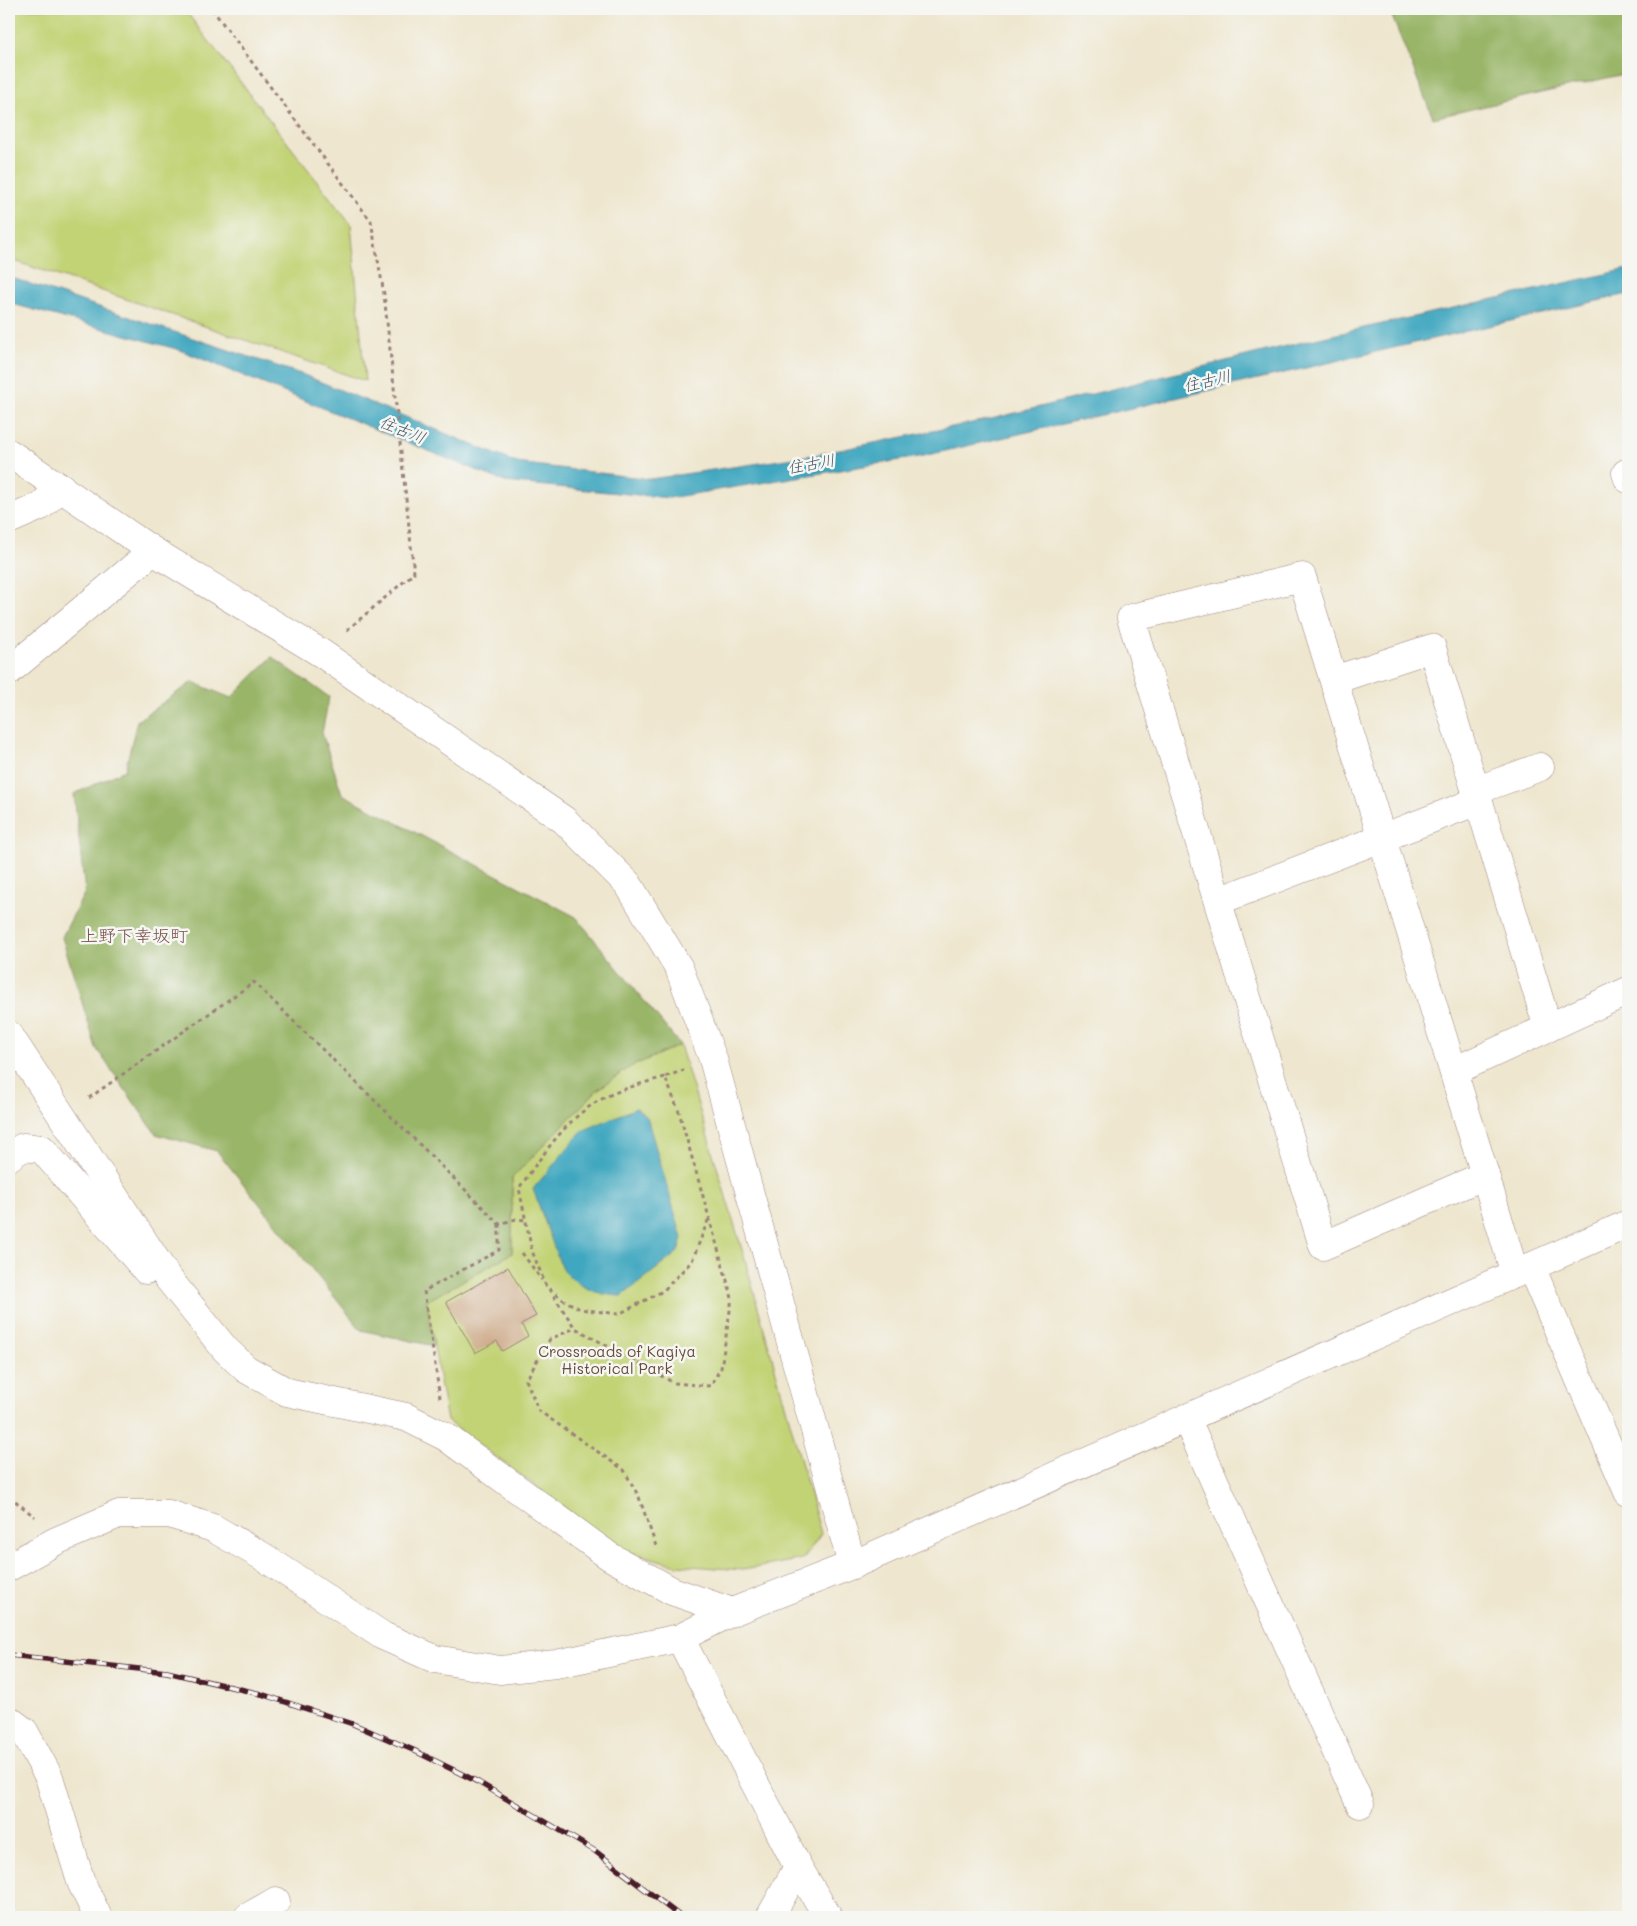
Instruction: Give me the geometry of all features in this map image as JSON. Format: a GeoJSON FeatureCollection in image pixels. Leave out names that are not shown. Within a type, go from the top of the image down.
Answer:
{"type":"FeatureCollection","features":[{"type":"Feature","properties":{"kind":"street"},"geometry":{"type":"LineString","coordinates":[[9,453],[152,551],[321,653],[564,820],[628,884],[678,968],[713,1059],[852,1566]]}},
{"type":"Feature","properties":{"kind":"street"},"geometry":{"type":"LineString","coordinates":[[9,520],[41,506],[61,487]]}},
{"type":"Feature","properties":{"kind":"street"},"geometry":{"type":"LineString","coordinates":[[9,671],[152,551]]}},
{"type":"Feature","properties":{"kind":"street"},"geometry":{"type":"LineString","coordinates":[[1485,1175],[1323,1246],[1131,618],[1302,577],[1485,1175],[1523,1270],[1628,1492]]}},
{"type":"Feature","properties":{"kind":"street"},"geometry":{"type":"LineString","coordinates":[[1334,680],[1432,648],[1548,1028]]}},
{"type":"Feature","properties":{"kind":"street"},"geometry":{"type":"LineString","coordinates":[[1218,901],[1382,838],[1540,768]]}},
{"type":"Feature","properties":{"kind":"street"},"geometry":{"type":"LineString","coordinates":[[1454,1071],[1628,991]]}},
{"type":"Feature","properties":{"kind":"street"},"geometry":{"type":"LineString","coordinates":[[9,1035],[167,1277],[225,1349],[246,1369],[287,1392],[406,1418],[446,1437],[609,1556],[672,1591],[732,1612]]}},
{"type":"Feature","properties":{"kind":"street"},"geometry":{"type":"LineString","coordinates":[[9,1157],[23,1148],[42,1149],[144,1269],[167,1277]]}},
{"type":"Feature","properties":{"kind":"street"},"geometry":{"type":"LineString","coordinates":[[9,1567],[56,1541],[119,1514],[169,1514],[213,1528],[262,1556],[383,1636],[436,1659],[500,1670],[556,1664],[680,1638],[732,1612],[852,1566],[1628,1224]]}},
{"type":"Feature","properties":{"kind":"street"},"geometry":{"type":"LineString","coordinates":[[1186,1418],[1360,1804]]}},
{"type":"Feature","properties":{"kind":"street"},"geometry":{"type":"LineString","coordinates":[[680,1638],[798,1867],[828,1917]]}},
{"type":"Feature","properties":{"kind":"street"},"geometry":{"type":"LineString","coordinates":[[9,1720],[24,1731],[49,1777],[81,1882],[98,1917]]}},
{"type":"Feature","properties":{"kind":"street"},"geometry":{"type":"LineString","coordinates":[[770,1917],[798,1867]]}},
{"type":"Feature","properties":{"kind":"street"},"geometry":{"type":"LineString","coordinates":[[248,1917],[276,1901]]}},
{"type":"Feature","properties":{"kind":"path"},"geometry":{"type":"LineString","coordinates":[[212,9],[371,222],[384,294],[414,573],[321,653]]}},
{"type":"Feature","properties":{"kind":"path"},"geometry":{"type":"LineString","coordinates":[[62,1117],[254,982],[333,1061],[426,1149],[499,1224],[499,1250],[424,1291],[446,1437]]}},
{"type":"Feature","properties":{"kind":"path"},"geometry":{"type":"LineString","coordinates":[[709,1217],[692,1260],[663,1291],[618,1314],[580,1309],[562,1299],[546,1286],[532,1251],[519,1188],[549,1148],[575,1119],[599,1100],[632,1086],[665,1077],[713,1059]]}},
{"type":"Feature","properties":{"kind":"path"},"geometry":{"type":"LineString","coordinates":[[522,1253],[575,1328],[674,1383],[710,1386],[721,1368],[732,1298],[679,1112],[665,1077]]}},
{"type":"Feature","properties":{"kind":"path"},"geometry":{"type":"LineString","coordinates":[[499,1224],[516,1219],[526,1220]]}},
{"type":"Feature","properties":{"kind":"path"},"geometry":{"type":"LineString","coordinates":[[575,1328],[550,1339],[526,1380],[539,1411],[624,1470],[639,1497],[672,1591]]}},
{"type":"Feature","properties":{"kind":"green space"},"geometry":{"type":"Polygon","coordinates":[[[9,9],[184,9],[351,225],[365,381],[9,259],[9,9]]]}},
{"type":"Feature","properties":{"kind":"green space"},"geometry":{"type":"Polygon","coordinates":[[[1389,9],[1628,9],[1628,73],[1433,118],[1389,9]]]}},
{"type":"Feature","properties":{"kind":"green space"},"geometry":{"type":"Polygon","coordinates":[[[272,657],[329,697],[322,733],[342,794],[576,917],[680,1045],[630,1067],[597,1090],[512,1178],[512,1253],[427,1301],[434,1346],[361,1330],[217,1151],[156,1134],[96,1048],[62,937],[85,892],[74,794],[125,770],[137,721],[192,682],[231,698],[272,657]]]}},
{"type":"Feature","properties":{"kind":"green space","name":"Crossroads of Kagiya Historical Park"},"geometry":{"type":"Polygon","coordinates":[[[680,1045],[743,1253],[821,1534],[803,1559],[743,1570],[677,1565],[622,1550],[447,1421],[426,1301],[512,1253],[512,1178],[597,1090],[630,1067],[680,1045]]]}},
{"type":"Feature","properties":{"kind":"water","name":"住古川"},"geometry":{"type":"Polygon","coordinates":[[[1628,269],[1628,294],[919,457],[669,498],[505,482],[180,350],[9,303],[9,277],[304,375],[517,463],[650,479],[815,455],[991,419],[1319,338],[1628,269]]]}},
{"type":"Feature","properties":{"kind":"water"},"geometry":{"type":"Polygon","coordinates":[[[636,1108],[647,1117],[682,1238],[678,1252],[622,1296],[604,1294],[582,1286],[562,1269],[533,1189],[582,1131],[636,1108]]]}},
{"type":"Feature","properties":{"kind":"building"},"geometry":{"type":"Polygon","coordinates":[[[508,1267],[536,1316],[521,1324],[528,1336],[502,1351],[497,1341],[475,1353],[446,1302],[508,1267]]]}},
{"type":"Feature","properties":{"kind":"railway"},"geometry":{"type":"LineString","coordinates":[[9,1655],[167,1672],[261,1694],[353,1724],[413,1750],[478,1782],[595,1851],[681,1917]]}},
{"type":"Feature","properties":{"kind":"district","name":"上野下幸坂町"},"geometry":{"type":"Point","coordinates":[134,935]}}]}
